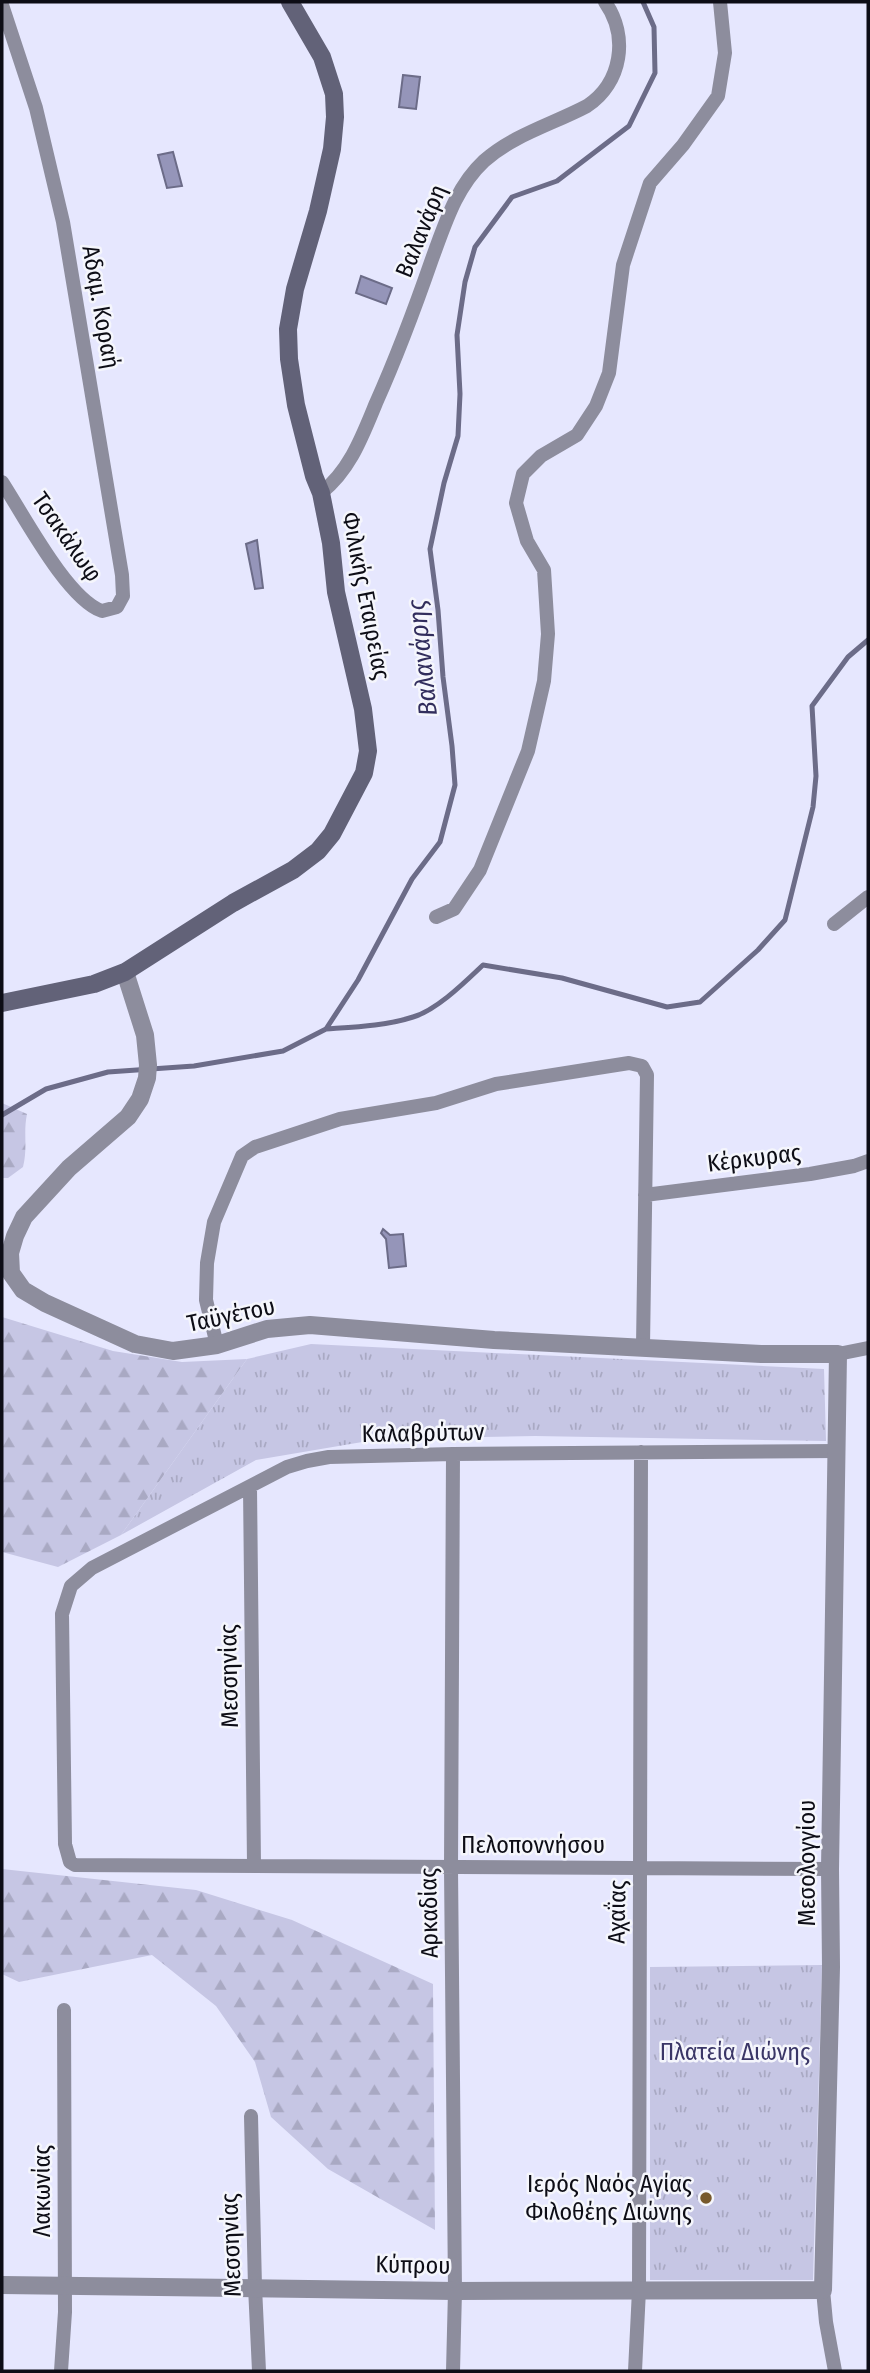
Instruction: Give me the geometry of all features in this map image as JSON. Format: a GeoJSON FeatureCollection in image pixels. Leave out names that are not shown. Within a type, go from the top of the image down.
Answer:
{"type":"FeatureCollection","features":[{"type":"Feature","properties":{"kind":"main road","name":"Φιλικής Εταιρείας"},"geometry":{"type":"LineString","coordinates":[[2,1003],[94,984],[125,972],[233,903],[303,863],[332,834],[361,781],[368,751],[366,727],[336,592],[331,543],[321,493],[296,405],[289,359],[288,329],[295,289],[326,178],[334,132],[335,105],[328,71],[290,2]]}},
{"type":"Feature","properties":{"kind":"street","name":"Βαλανάρη"},"geometry":{"type":"LineString","coordinates":[[321,493],[345,469],[358,446],[403,339],[447,219],[462,188],[483,162],[499,149],[587,106],[597,99],[611,82],[619,46],[614,17],[606,2]]}},
{"type":"Feature","properties":{"kind":"street"},"geometry":{"type":"LineString","coordinates":[[436,917],[454,909],[480,870],[528,751],[544,681],[548,634],[544,570],[527,541],[516,503],[523,474],[541,456],[577,435],[596,407],[609,373],[622,265],[650,183],[683,145],[718,96],[725,53],[720,2]]}},
{"type":"Feature","properties":{"kind":"street","name":"Αδαμ. Κοραή"},"geometry":{"type":"LineString","coordinates":[[2,5],[36,108],[54,177],[95,407],[123,588],[121,602],[113,609],[102,611]]}},
{"type":"Feature","properties":{"kind":"street","name":"Τσακάλωφ"},"geometry":{"type":"LineString","coordinates":[[2,482],[56,568],[85,601],[102,611]]}},
{"type":"Feature","properties":{"kind":"street"},"geometry":{"type":"LineString","coordinates":[[834,924],[868,897]]}},
{"type":"Feature","properties":{"kind":"street","name":"Ταϋγέτου"},"geometry":{"type":"LineString","coordinates":[[125,972],[148,1052],[147,1078],[140,1099],[128,1117],[69,1168],[24,1217],[15,1236],[10,1253],[11,1273],[23,1290],[45,1303],[135,1344],[173,1351],[217,1345],[267,1329],[310,1325],[494,1340],[761,1354],[838,1354]]}},
{"type":"Feature","properties":{"kind":"street"},"geometry":{"type":"LineString","coordinates":[[217,1345],[206,1300],[207,1263],[214,1222],[242,1156],[255,1147],[340,1119],[436,1103],[496,1084],[636,1063],[642,1066],[647,1075],[643,1346]]}},
{"type":"Feature","properties":{"kind":"street","name":"Κέρκυρας"},"geometry":{"type":"LineString","coordinates":[[645,1195],[810,1174],[868,1161]]}},
{"type":"Feature","properties":{"kind":"street"},"geometry":{"type":"LineString","coordinates":[[838,1354],[868,1348]]}},
{"type":"Feature","properties":{"kind":"street","name":"Μεσολογγίου"},"geometry":{"type":"LineString","coordinates":[[835,2371],[823,2290],[831,1966],[830,1869],[838,1354]]}},
{"type":"Feature","properties":{"kind":"street","name":"Καλαβρύτων"},"geometry":{"type":"LineString","coordinates":[[70,1862],[65,1844],[62,1614],[71,1586],[92,1568],[121,1551],[287,1467],[329,1457],[838,1451]]}},
{"type":"Feature","properties":{"kind":"street","name":"Αχαΐας"},"geometry":{"type":"LineString","coordinates":[[635,2371],[639,2290],[641,1452]]}},
{"type":"Feature","properties":{"kind":"street","name":"Αρκαδίας"},"geometry":{"type":"LineString","coordinates":[[453,1454],[453,2371]]}},
{"type":"Feature","properties":{"kind":"street","name":"Μεσσηνίας"},"geometry":{"type":"LineString","coordinates":[[250,1487],[254,1864]]}},
{"type":"Feature","properties":{"kind":"street","name":"Πελοποννήσου"},"geometry":{"type":"LineString","coordinates":[[70,1862],[81,1866],[254,1864],[451,1868],[830,1869]]}},
{"type":"Feature","properties":{"kind":"street","name":"Λακωνίας"},"geometry":{"type":"LineString","coordinates":[[61,2371],[65,2284],[64,2010]]}},
{"type":"Feature","properties":{"kind":"street","name":"Μεσσηνίας"},"geometry":{"type":"LineString","coordinates":[[251,2116],[260,2371]]}},
{"type":"Feature","properties":{"kind":"street","name":"Κύπρου"},"geometry":{"type":"LineString","coordinates":[[2,2285],[455,2291],[823,2290]]}},
{"type":"Feature","properties":{"kind":"green space"},"geometry":{"type":"Polygon","coordinates":[[[2,1103],[27,1114],[23,1167],[8,1178],[2,1178],[2,1103]]]}},
{"type":"Feature","properties":{"kind":"green space"},"geometry":{"type":"Polygon","coordinates":[[[2,1317],[113,1351],[182,1362],[247,1359],[121,1535],[58,1567],[2,1552],[2,1317]]]}},
{"type":"Feature","properties":{"kind":"green space"},"geometry":{"type":"Polygon","coordinates":[[[311,1344],[824,1369],[826,1441],[535,1436],[380,1439],[256,1460],[121,1535],[247,1359],[311,1344]]]}},
{"type":"Feature","properties":{"kind":"green space"},"geometry":{"type":"Polygon","coordinates":[[[2,1869],[196,1890],[292,1920],[433,1984],[435,2230],[328,2169],[271,2117],[255,2062],[216,2006],[152,1955],[19,1982],[2,1974],[2,1869]]]}},
{"type":"Feature","properties":{"kind":"green space","name":"Πλατεία Διώνης"},"geometry":{"type":"Polygon","coordinates":[[[822,1965],[813,2280],[650,2280],[650,1967],[822,1965]]]}},
{"type":"Feature","properties":{"kind":"shaded area"},"geometry":{"type":"Polygon","coordinates":[[[403,75],[420,77],[416,109],[399,107],[403,75]]]}},
{"type":"Feature","properties":{"kind":"shaded area"},"geometry":{"type":"Polygon","coordinates":[[[173,152],[182,186],[167,188],[158,155],[173,152]]]}},
{"type":"Feature","properties":{"kind":"shaded area"},"geometry":{"type":"Polygon","coordinates":[[[361,276],[392,288],[386,304],[356,293],[361,276]]]}},
{"type":"Feature","properties":{"kind":"shaded area"},"geometry":{"type":"Polygon","coordinates":[[[257,540],[263,588],[255,589],[246,544],[257,540]]]}},
{"type":"Feature","properties":{"kind":"shaded area"},"geometry":{"type":"Polygon","coordinates":[[[383,1229],[390,1235],[403,1234],[406,1266],[389,1268],[386,1239],[381,1233],[383,1229]]]}},
{"type":"Feature","properties":{"kind":"waterway","name":"Βαλανάρης"},"geometry":{"type":"LineString","coordinates":[[2,1115],[46,1089],[108,1072],[194,1066],[283,1051],[326,1029],[358,980],[412,879],[440,842],[455,785],[430,549],[444,483],[458,436],[460,394],[457,335],[465,282],[475,247],[512,197],[557,181],[629,126],[655,73],[654,27],[643,2]]}},
{"type":"Feature","properties":{"kind":"waterway"},"geometry":{"type":"LineString","coordinates":[[326,1029],[381,1024],[422,1013],[450,995],[483,965],[562,978],[667,1007],[700,1002],[758,950],[785,920],[813,807],[816,776],[812,706],[848,657],[868,640]]}},
{"type":"Feature","properties":{"kind":"place","name":"Ιερός Ναός Αγίας Φιλοθέης Διώνης"},"geometry":{"type":"Point","coordinates":[706,2198]}}]}
